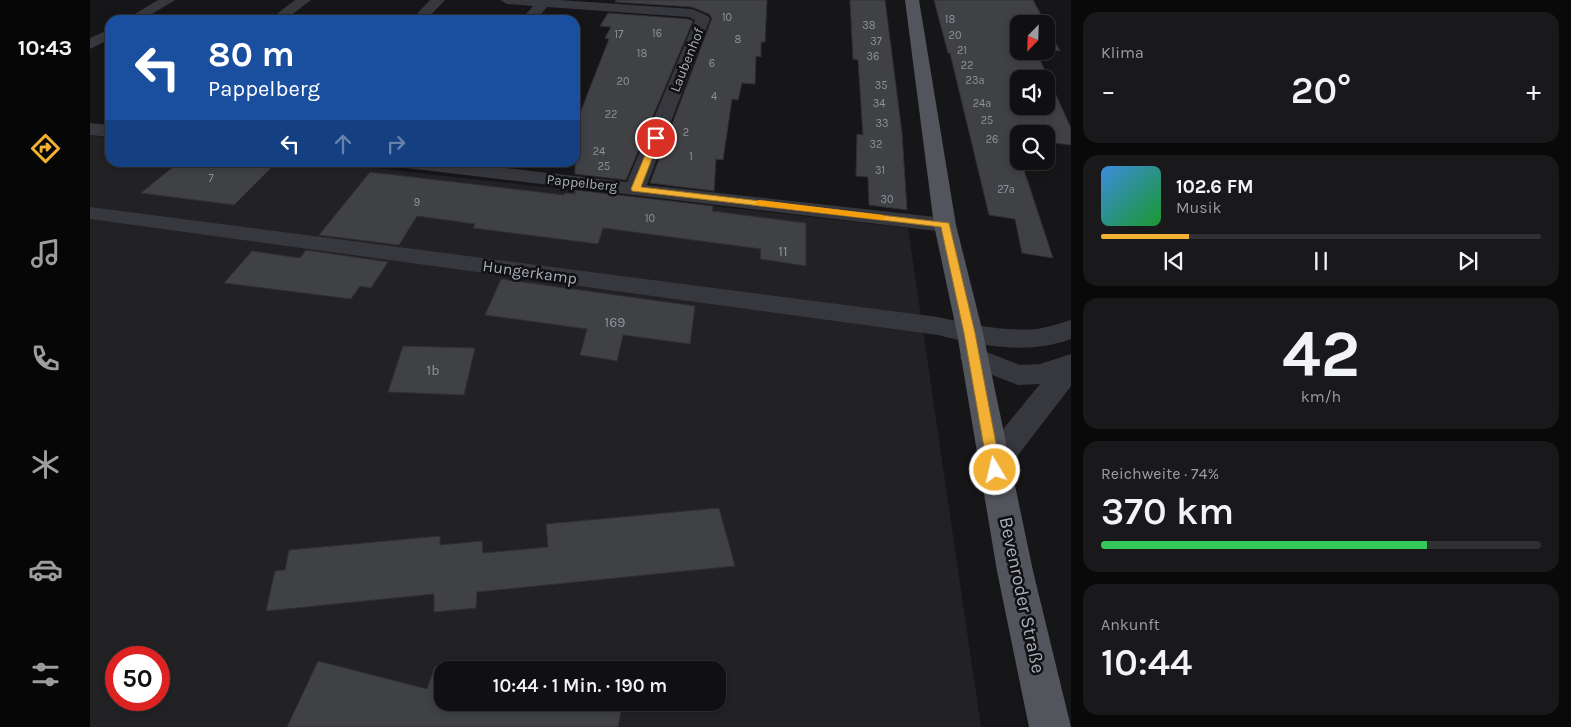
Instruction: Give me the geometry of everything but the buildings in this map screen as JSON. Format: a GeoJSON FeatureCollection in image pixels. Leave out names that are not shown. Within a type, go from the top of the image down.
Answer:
{"type":"FeatureCollection","features":[{"type":"Feature","properties":{"kind":"main road","name":"Bevenroder Straße"},"geometry":{"type":"LineString","coordinates":[[912,0],[945,225],[972,345],[1015,571],[1050,727]]}},
{"type":"Feature","properties":{"kind":"street"},"geometry":{"type":"LineString","coordinates":[[141,15],[168,0]]}},
{"type":"Feature","properties":{"kind":"street"},"geometry":{"type":"LineString","coordinates":[[283,15],[304,0]]}},
{"type":"Feature","properties":{"kind":"street"},"geometry":{"type":"LineString","coordinates":[[423,15],[438,0]]}},
{"type":"Feature","properties":{"kind":"street"},"geometry":{"type":"LineString","coordinates":[[506,0],[544,3]]}},
{"type":"Feature","properties":{"kind":"street"},"geometry":{"type":"LineString","coordinates":[[533,15],[544,3]]}},
{"type":"Feature","properties":{"kind":"street","name":"Laubenhof"},"geometry":{"type":"LineString","coordinates":[[544,3],[692,13],[703,19],[636,189]]}},
{"type":"Feature","properties":{"kind":"street"},"geometry":{"type":"LineString","coordinates":[[90,44],[105,36]]}},
{"type":"Feature","properties":{"kind":"street"},"geometry":{"type":"LineString","coordinates":[[90,129],[105,130]]}},
{"type":"Feature","properties":{"kind":"street","name":"Pappelberg"},"geometry":{"type":"LineString","coordinates":[[435,167],[945,225]]}},
{"type":"Feature","properties":{"kind":"street","name":"Hungerkamp"},"geometry":{"type":"LineString","coordinates":[[90,213],[928,324],[972,345]]}},
{"type":"Feature","properties":{"kind":"street"},"geometry":{"type":"LineString","coordinates":[[972,345],[1030,339],[1060,334],[1071,329]]}},
{"type":"Feature","properties":{"kind":"street"},"geometry":{"type":"LineString","coordinates":[[972,345],[1018,375],[1040,374],[1071,365]]}},
{"type":"Feature","properties":{"kind":"street"},"geometry":{"type":"LineString","coordinates":[[994,463],[1071,365]]}},
{"type":"Feature","properties":{"kind":"shaded area"},"geometry":{"type":"Polygon","coordinates":[[[90,135],[105,137],[105,167],[365,167],[908,228],[981,727],[90,727],[90,135]]]}},
{"type":"Feature","properties":{"kind":"slow traffic"},"geometry":{"type":"LineString","coordinates":[[759,203],[882,217]]}},
{"type":"Feature","properties":{"kind":"route"},"geometry":{"type":"LineString","coordinates":[[656,138],[636,189],[945,225],[970,333],[995,470]]}}]}
